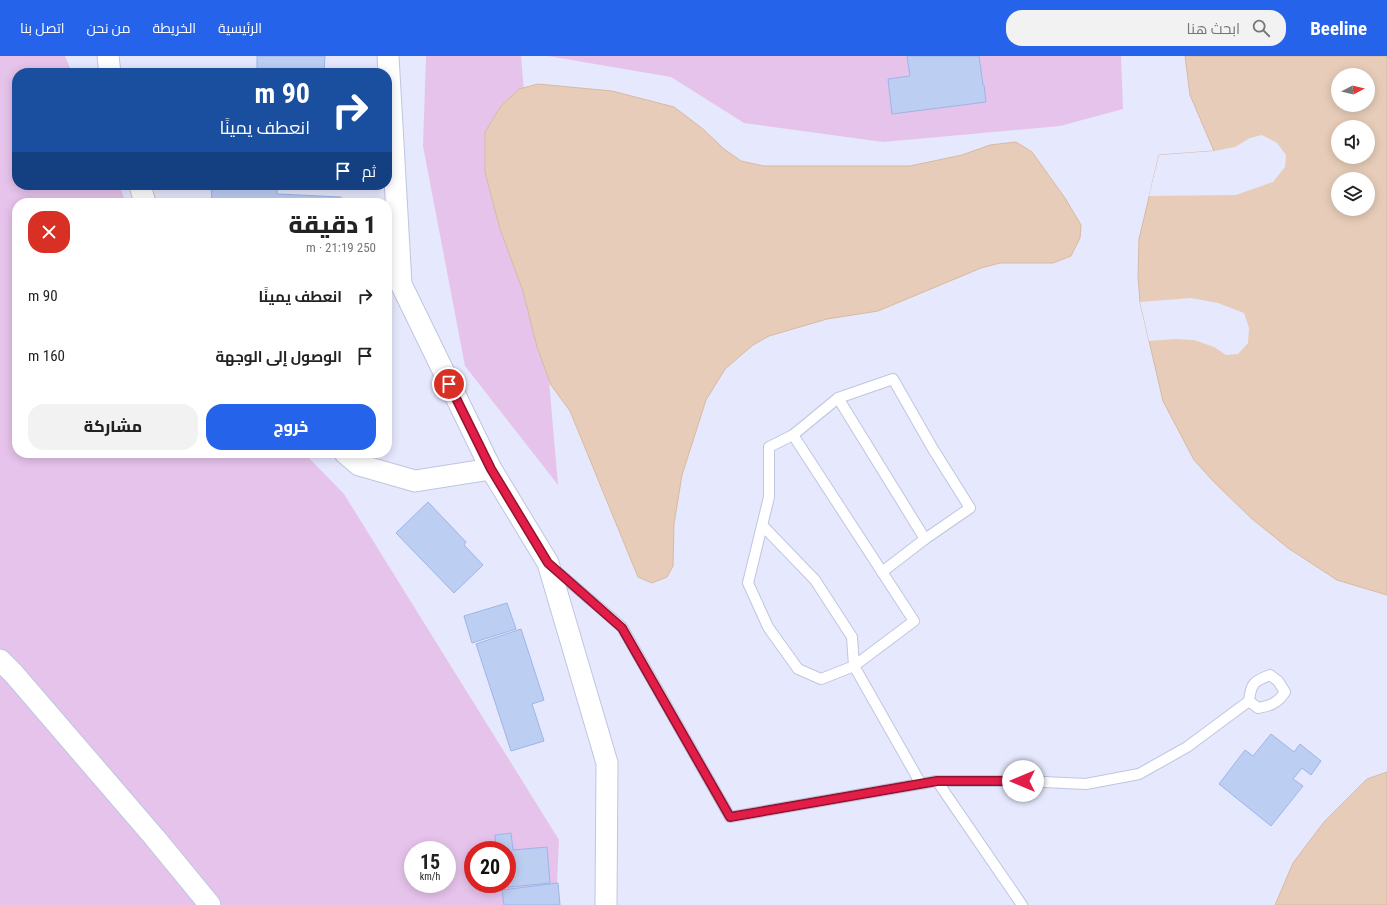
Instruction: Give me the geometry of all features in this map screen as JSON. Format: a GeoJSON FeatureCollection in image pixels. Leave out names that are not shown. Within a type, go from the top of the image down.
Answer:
{"type":"FeatureCollection","features":[{"type":"Feature","properties":{"kind":"street"},"geometry":{"type":"LineString","coordinates":[[108,56],[109,68]]}},
{"type":"Feature","properties":{"kind":"street"},"geometry":{"type":"LineString","coordinates":[[388,56],[389,68]]}},
{"type":"Feature","properties":{"kind":"street"},"geometry":{"type":"LineString","coordinates":[[392,126],[401,284],[491,469],[548,563],[607,763],[606,905]]}},
{"type":"Feature","properties":{"kind":"street"},"geometry":{"type":"LineString","coordinates":[[350,458],[359,465],[415,481],[491,469]]}},
{"type":"Feature","properties":{"kind":"street"},"geometry":{"type":"LineString","coordinates":[[0,660],[155,838],[210,905]]}},
{"type":"Feature","properties":{"kind":"lane"},"geometry":{"type":"LineString","coordinates":[[793,435],[882,572],[914,621],[854,666],[821,678],[798,669],[768,627],[748,583],[769,497],[769,447],[793,435],[838,398],[893,379],[933,449],[970,508],[925,538],[882,572]]}},
{"type":"Feature","properties":{"kind":"lane"},"geometry":{"type":"LineString","coordinates":[[838,398],[925,538]]}},
{"type":"Feature","properties":{"kind":"lane"},"geometry":{"type":"LineString","coordinates":[[763,526],[815,580],[852,637],[854,666],[921,784]]}},
{"type":"Feature","properties":{"kind":"lane"},"geometry":{"type":"LineString","coordinates":[[548,563],[622,628],[730,817],[937,781],[1023,781],[1086,784],[1139,774],[1187,747],[1249,701]]}},
{"type":"Feature","properties":{"kind":"lane"},"geometry":{"type":"LineString","coordinates":[[937,781],[1022,905]]}},
{"type":"Feature","properties":{"kind":"shaded area"},"geometry":{"type":"Polygon","coordinates":[[[0,56],[65,56],[70,68],[12,68],[12,190],[121,190],[124,198],[12,198],[12,458],[309,458],[344,494],[559,840],[556,905],[0,905],[0,56]]]}},
{"type":"Feature","properties":{"kind":"shaded area"},"geometry":{"type":"Polygon","coordinates":[[[426,56],[521,56],[558,485],[465,366],[423,146],[426,56]]]}},
{"type":"Feature","properties":{"kind":"shaded area"},"geometry":{"type":"Polygon","coordinates":[[[548,56],[1121,56],[1123,109],[1060,126],[883,142],[744,123],[671,77],[548,56]]]}},
{"type":"Feature","properties":{"kind":"shaded area"},"geometry":{"type":"Polygon","coordinates":[[[1185,56],[1387,56],[1387,595],[1337,580],[1288,548],[1251,518],[1194,460],[1163,401],[1140,302],[1138,276],[1139,239],[1159,155],[1214,151],[1190,95],[1185,56]]]}},
{"type":"Feature","properties":{"kind":"shaded area"},"geometry":{"type":"Polygon","coordinates":[[[538,84],[612,91],[674,107],[703,129],[724,149],[741,161],[764,166],[910,166],[962,155],[990,145],[1016,142],[1032,152],[1065,198],[1081,225],[1080,238],[1071,256],[1053,263],[1000,263],[981,268],[878,311],[827,319],[769,336],[753,345],[725,369],[706,400],[682,475],[674,524],[673,566],[667,577],[652,583],[638,577],[570,411],[551,385],[537,347],[523,291],[500,229],[485,172],[485,132],[501,106],[519,89],[538,84]]]}},
{"type":"Feature","properties":{"kind":"shaded area"},"geometry":{"type":"Polygon","coordinates":[[[1387,772],[1387,905],[1275,905],[1293,863],[1324,822],[1367,779],[1387,772]]]}},
{"type":"Feature","properties":{"kind":"pier"},"geometry":{"type":"Polygon","coordinates":[[[1262,135],[1277,143],[1286,155],[1285,167],[1273,182],[1236,195],[1149,196],[1159,155],[1214,151],[1235,147],[1250,138],[1262,135]]]}},
{"type":"Feature","properties":{"kind":"pier"},"geometry":{"type":"Polygon","coordinates":[[[1191,298],[1218,303],[1244,313],[1249,328],[1248,343],[1238,354],[1226,355],[1214,347],[1194,340],[1175,339],[1149,341],[1140,302],[1191,298]]]}},
{"type":"Feature","properties":{"kind":"building"},"geometry":{"type":"Polygon","coordinates":[[[257,56],[325,56],[324,68],[257,68],[257,56]]]}},
{"type":"Feature","properties":{"kind":"building"},"geometry":{"type":"Polygon","coordinates":[[[907,56],[979,56],[986,102],[892,114],[888,79],[910,76],[907,56]]]}},
{"type":"Feature","properties":{"kind":"building"},"geometry":{"type":"Polygon","coordinates":[[[211,190],[277,190],[277,194],[341,197],[341,198],[212,198],[211,190]]]}},
{"type":"Feature","properties":{"kind":"building"},"geometry":{"type":"Polygon","coordinates":[[[428,502],[466,542],[464,545],[483,565],[454,593],[396,533],[428,502]]]}},
{"type":"Feature","properties":{"kind":"building"},"geometry":{"type":"Polygon","coordinates":[[[507,603],[516,629],[472,643],[464,616],[507,603]]]}},
{"type":"Feature","properties":{"kind":"building"},"geometry":{"type":"Polygon","coordinates":[[[521,629],[544,700],[532,704],[544,741],[511,751],[476,644],[521,629]]]}},
{"type":"Feature","properties":{"kind":"building"},"geometry":{"type":"Polygon","coordinates":[[[1271,734],[1294,752],[1300,744],[1321,761],[1311,775],[1302,768],[1293,779],[1303,786],[1271,826],[1219,784],[1245,750],[1253,756],[1271,734]]]}},
{"type":"Feature","properties":{"kind":"building"},"geometry":{"type":"Polygon","coordinates":[[[511,833],[512,841],[495,841],[495,835],[511,833]]]}},
{"type":"Feature","properties":{"kind":"building"},"geometry":{"type":"Polygon","coordinates":[[[547,847],[550,883],[516,886],[516,850],[547,847]]]}},
{"type":"Feature","properties":{"kind":"building"},"geometry":{"type":"Polygon","coordinates":[[[558,883],[560,905],[504,905],[502,893],[516,893],[516,888],[558,883]]]}},
{"type":"Feature","properties":{"kind":"route"},"geometry":{"type":"LineString","coordinates":[[449,384],[491,469],[548,563],[622,628],[730,817],[937,781],[1023,781]]}}]}
